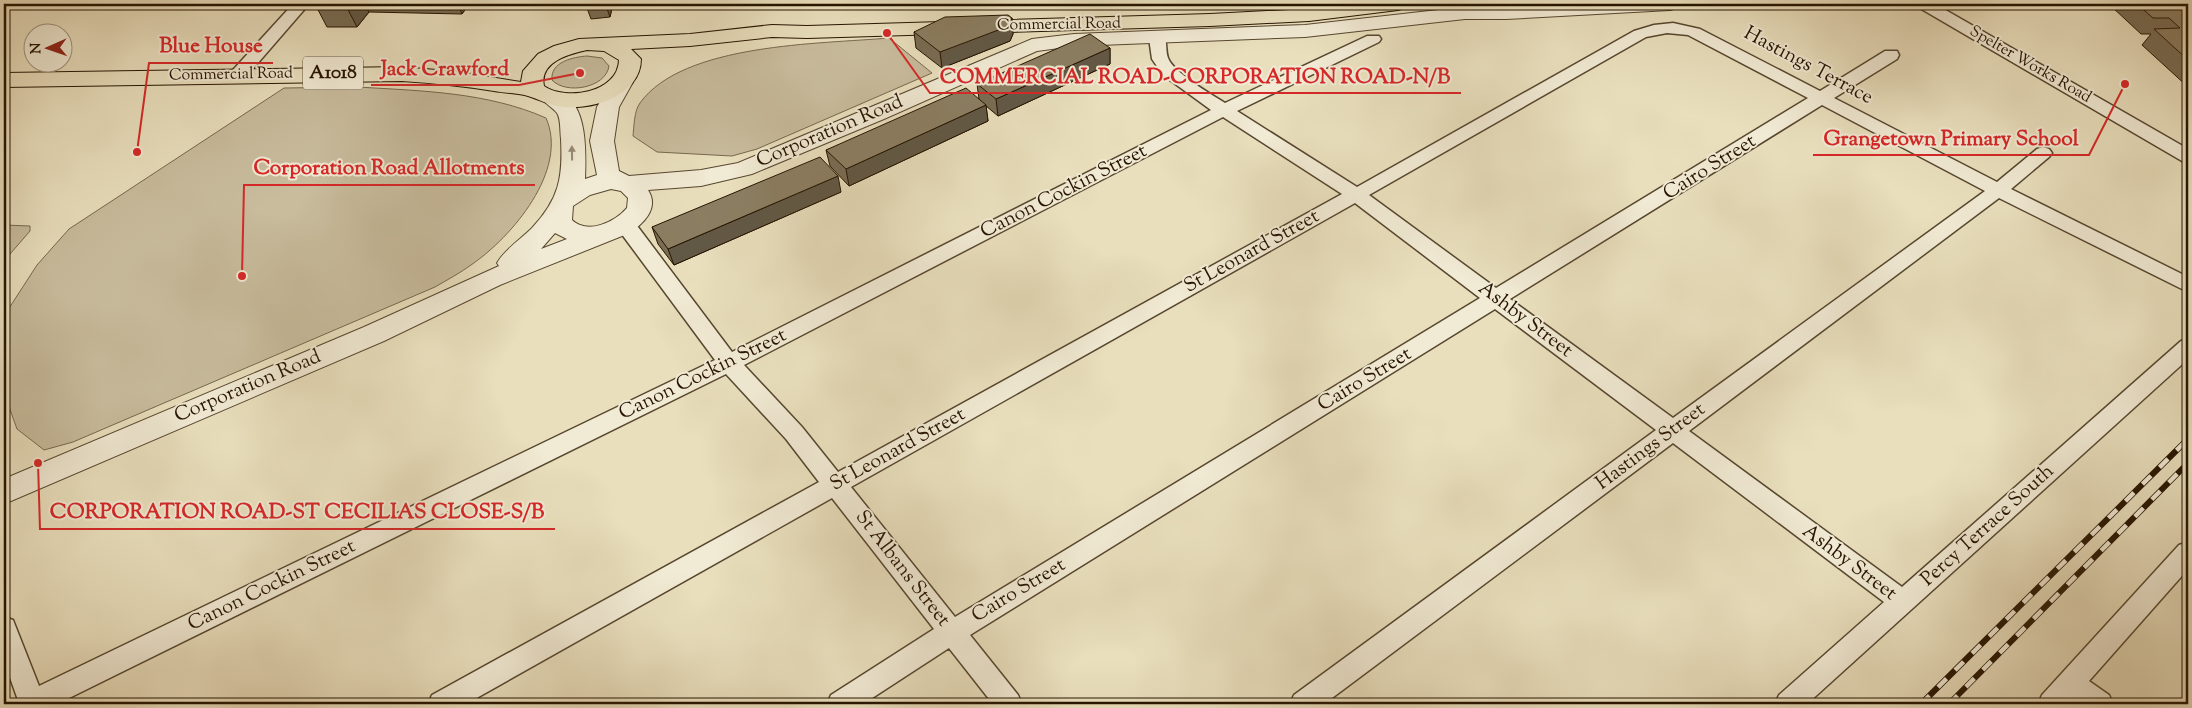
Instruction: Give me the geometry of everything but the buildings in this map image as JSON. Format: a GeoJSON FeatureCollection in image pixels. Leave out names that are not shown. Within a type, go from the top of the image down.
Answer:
{"type":"FeatureCollection","features":[{"type":"Feature","properties":{"kind":"highway","name":"Commercial Road"},"geometry":{"type":"LineString","coordinates":[[594,44],[690,40],[772,31],[815,32],[1201,21],[1310,14],[1398,4]]}},
{"type":"Feature","properties":{"kind":"highway","name":"Commercial Road"},"geometry":{"type":"LineString","coordinates":[[4,80],[359,73],[402,74],[459,79],[570,101],[594,97],[610,90],[646,61],[690,40]]}},
{"type":"Feature","properties":{"kind":"highway"},"geometry":{"type":"LineString","coordinates":[[545,95],[531,83],[532,74],[537,66],[552,55],[567,48],[594,44],[610,46],[623,51],[630,59],[625,77]]}},
{"type":"Feature","properties":{"kind":"highway","name":"Commercial Road"},"geometry":{"type":"LineString","coordinates":[[459,79],[537,66]]}},
{"type":"Feature","properties":{"kind":"street"},"geometry":{"type":"LineString","coordinates":[[238,75],[301,4]]}},
{"type":"Feature","properties":{"kind":"street","name":"Commercial Road"},"geometry":{"type":"LineString","coordinates":[[1011,54],[1032,44],[1055,41],[1305,31],[1465,13],[1506,14],[1670,4]]}},
{"type":"Feature","properties":{"kind":"street","name":"Spelter Works Road"},"geometry":{"type":"LineString","coordinates":[[1924,4],[2188,157]]}},
{"type":"Feature","properties":{"kind":"street","name":"Hastings Terrace"},"geometry":{"type":"LineString","coordinates":[[1355,194],[1640,34],[1659,27],[1675,27],[1694,32],[1998,190],[2188,285]]}},
{"type":"Feature","properties":{"kind":"street","name":"Ashby Street"},"geometry":{"type":"LineString","coordinates":[[1157,38],[1160,58],[1169,71],[1224,110],[1355,194],[1903,602]]}},
{"type":"Feature","properties":{"kind":"street","name":"Canon Cockin Street"},"geometry":{"type":"LineString","coordinates":[[32,704],[729,363],[1224,110],[1373,39]]}},
{"type":"Feature","properties":{"kind":"street","name":"Corporation Road"},"geometry":{"type":"LineString","coordinates":[[562,205],[575,191],[588,186],[701,178],[744,169],[1011,54]]}},
{"type":"Feature","properties":{"kind":"street","name":"Cairo Street"},"geometry":{"type":"LineString","coordinates":[[840,704],[952,632],[1822,99],[1890,55]]}},
{"type":"Feature","properties":{"kind":"street"},"geometry":{"type":"LineString","coordinates":[[562,205],[559,218],[563,226],[575,233],[588,235],[622,224],[640,207],[640,196],[635,189],[620,183],[607,173],[602,141],[608,107],[625,77]]}},
{"type":"Feature","properties":{"kind":"street","name":"Corporation Road"},"geometry":{"type":"LineString","coordinates":[[491,279],[533,244],[550,225],[573,181],[572,125],[567,111],[545,95]]}},
{"type":"Feature","properties":{"kind":"street","name":"Hastings Street"},"geometry":{"type":"LineString","coordinates":[[1304,704],[1998,190],[2043,153]]}},
{"type":"Feature","properties":{"kind":"street","name":"Corporation Road"},"geometry":{"type":"LineString","coordinates":[[4,492],[374,334],[491,279],[622,224],[662,197],[701,178]]}},
{"type":"Feature","properties":{"kind":"street","name":"St Leonard Street"},"geometry":{"type":"LineString","coordinates":[[441,704],[1355,194]]}},
{"type":"Feature","properties":{"kind":"street","name":"St Albans Street"},"geometry":{"type":"LineString","coordinates":[[622,224],[729,363],[794,433],[1009,704]]}},
{"type":"Feature","properties":{"kind":"street","name":"Percy Terrace South"},"geometry":{"type":"LineString","coordinates":[[1788,704],[2188,347]]}},
{"type":"Feature","properties":{"kind":"street"},"geometry":{"type":"LineString","coordinates":[[2052,704],[2188,552]]}},
{"type":"Feature","properties":{"kind":"street"},"geometry":{"type":"LineString","coordinates":[[4,628],[32,704]]}},
{"type":"Feature","properties":{"kind":"street"},"geometry":{"type":"LineString","coordinates":[[2071,683],[2100,704]]}},
{"type":"Feature","properties":{"kind":"shaded area"},"geometry":{"type":"Polygon","coordinates":[[[889,38],[932,73],[757,149],[732,156],[657,152],[633,136],[635,115],[640,103],[660,83],[687,68],[755,50],[792,45],[889,38]]]}},
{"type":"Feature","properties":{"kind":"shaded area"},"geometry":{"type":"Polygon","coordinates":[[[587,56],[602,58],[609,66],[601,80],[585,87],[575,88],[558,85],[552,80],[552,74],[559,65],[569,59],[587,56]]]}},
{"type":"Feature","properties":{"kind":"shaded area"},"geometry":{"type":"Polygon","coordinates":[[[358,87],[454,94],[524,109],[546,118],[551,138],[550,159],[543,180],[519,220],[503,238],[471,265],[435,287],[73,442],[44,450],[17,429],[4,393],[4,316],[37,265],[69,229],[284,88],[358,87]]]}},
{"type":"Feature","properties":{"kind":"shaded area"},"geometry":{"type":"Polygon","coordinates":[[[4,225],[30,226],[30,231],[4,261],[4,225]]]}},
{"type":"Feature","properties":{"kind":"railway"},"geometry":{"type":"LineString","coordinates":[[1921,704],[2188,439]]}},
{"type":"Feature","properties":{"kind":"railway"},"geometry":{"type":"LineString","coordinates":[[1949,704],[2188,463]]}},
{"type":"Feature","properties":{"kind":"place","name":"COMMERCIAL ROAD-CORPORATION ROAD-N/B"},"geometry":{"type":"Point","coordinates":[887,33]}},
{"type":"Feature","properties":{"kind":"place","name":"Jack Crawford"},"geometry":{"type":"Point","coordinates":[580,73]}},
{"type":"Feature","properties":{"kind":"place","name":"Grangetown Primary School"},"geometry":{"type":"Point","coordinates":[2125,84]}},
{"type":"Feature","properties":{"kind":"place","name":"Blue House"},"geometry":{"type":"Point","coordinates":[137,152]}},
{"type":"Feature","properties":{"kind":"place","name":"Corporation Road Allotments"},"geometry":{"type":"Point","coordinates":[242,276]}},
{"type":"Feature","properties":{"kind":"place","name":"CORPORATION ROAD-ST CECILIAS CLOSE-S/B"},"geometry":{"type":"Point","coordinates":[38,463]}}]}
